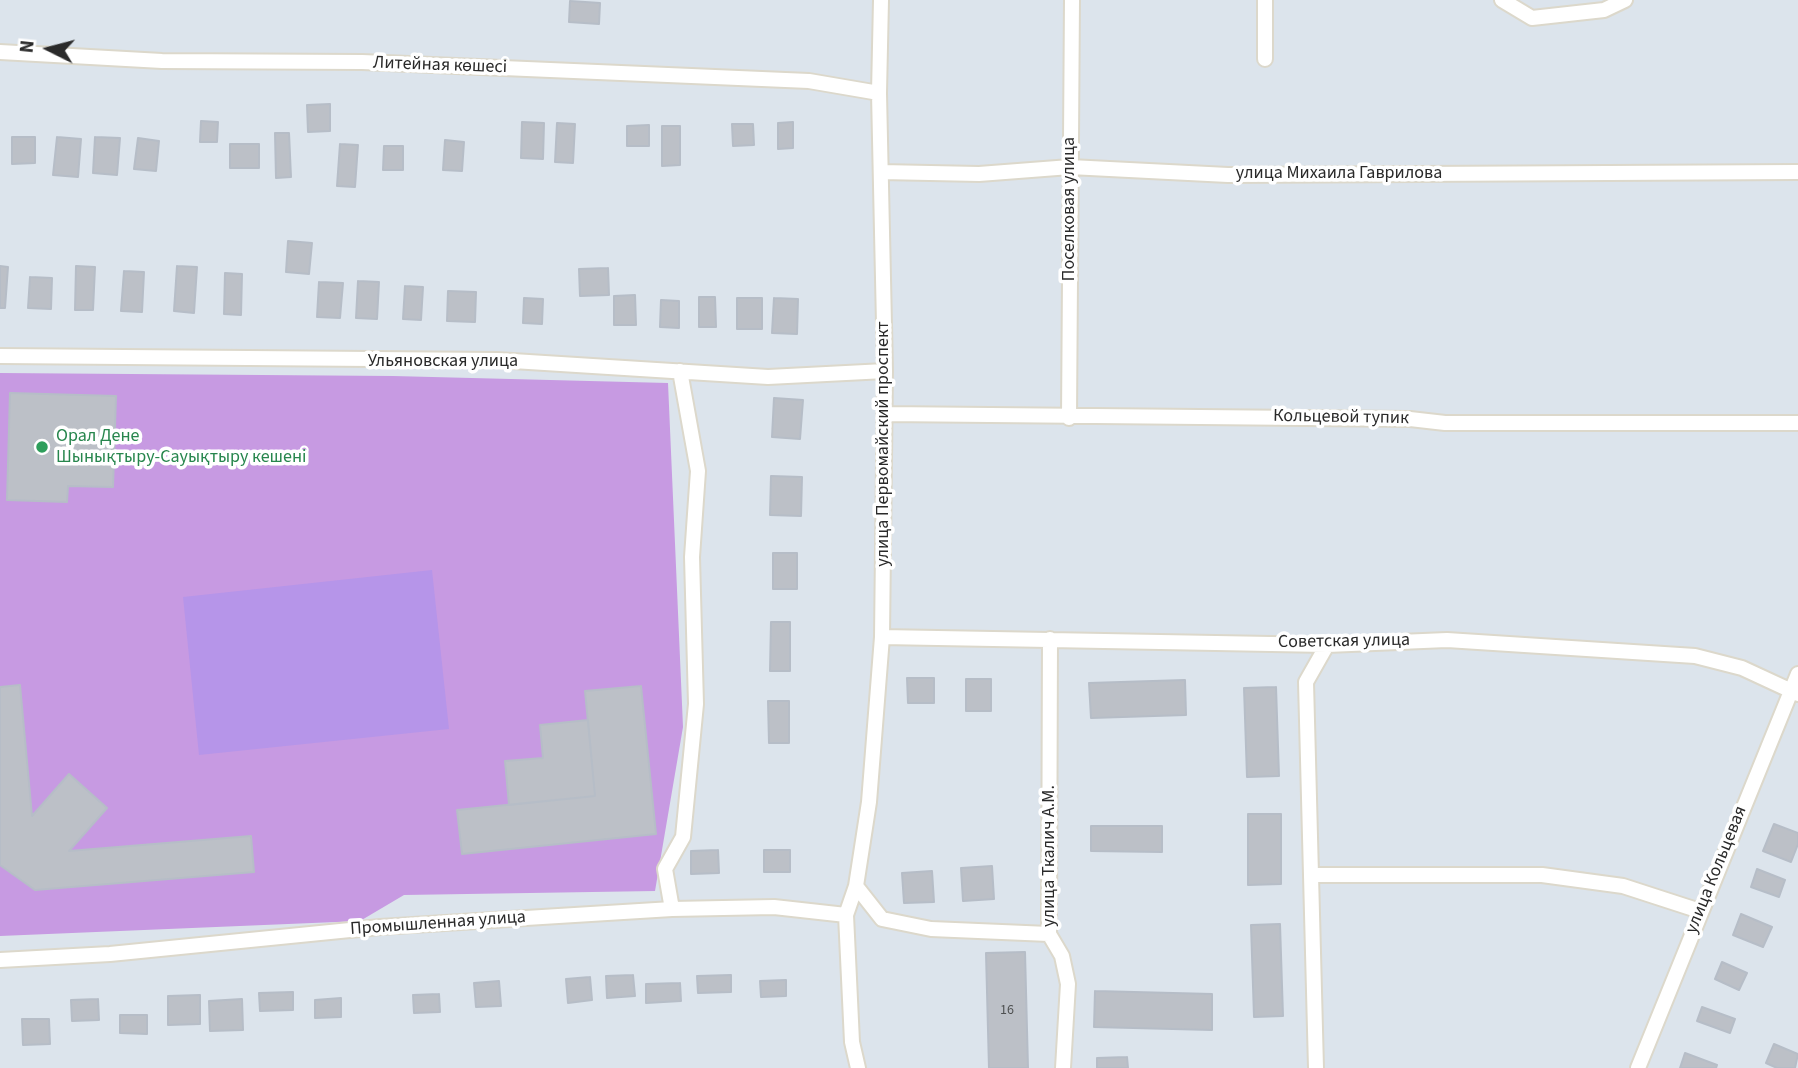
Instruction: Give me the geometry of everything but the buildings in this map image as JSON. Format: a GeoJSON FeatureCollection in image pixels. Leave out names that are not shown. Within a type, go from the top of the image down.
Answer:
{"type":"FeatureCollection","features":[{"type":"Feature","properties":{"kind":"street","name":"улица Первомайский проспект"},"geometry":{"type":"LineString","coordinates":[[856,886],[869,802],[882,637],[885,371],[879,93],[881,0]]}},
{"type":"Feature","properties":{"kind":"street","name":"Поселковая улица"},"geometry":{"type":"LineString","coordinates":[[1069,418],[1072,0]]}},
{"type":"Feature","properties":{"kind":"street"},"geometry":{"type":"LineString","coordinates":[[1265,0],[1265,59]]}},
{"type":"Feature","properties":{"kind":"street"},"geometry":{"type":"LineString","coordinates":[[1502,0],[1532,18],[1604,10],[1625,0]]}},
{"type":"Feature","properties":{"kind":"street","name":"Литейная көшесі"},"geometry":{"type":"LineString","coordinates":[[0,52],[162,61],[362,62],[809,81],[879,93]]}},
{"type":"Feature","properties":{"kind":"street","name":"улица Михаила Гаврилова"},"geometry":{"type":"LineString","coordinates":[[881,172],[979,174],[1070,167],[1228,175],[1798,172]]}},
{"type":"Feature","properties":{"kind":"street","name":"Ульяновская улица"},"geometry":{"type":"LineString","coordinates":[[0,356],[497,360],[768,377],[885,371]]}},
{"type":"Feature","properties":{"kind":"street"},"geometry":{"type":"LineString","coordinates":[[672,909],[665,869],[683,837],[696,704],[692,557],[698,471],[680,371]]}},
{"type":"Feature","properties":{"kind":"street","name":"Кольцевой тупик"},"geometry":{"type":"LineString","coordinates":[[885,414],[1069,418],[1226,416],[1410,419],[1445,423],[1798,423]]}},
{"type":"Feature","properties":{"kind":"street","name":"Советская улица"},"geometry":{"type":"LineString","coordinates":[[882,637],[1326,645],[1447,640],[1695,656],[1742,668],[1794,693]]}},
{"type":"Feature","properties":{"kind":"street","name":"улица Ткалич А.М."},"geometry":{"type":"LineString","coordinates":[[1050,639],[1049,934],[1062,956],[1068,984],[1063,1068]]}},
{"type":"Feature","properties":{"kind":"street"},"geometry":{"type":"LineString","coordinates":[[1316,1068],[1306,682],[1326,645]]}},
{"type":"Feature","properties":{"kind":"street","name":"улица Кольцевая"},"geometry":{"type":"LineString","coordinates":[[1638,1068],[1700,911],[1794,693],[1798,674]]}},
{"type":"Feature","properties":{"kind":"street"},"geometry":{"type":"LineString","coordinates":[[1312,875],[1542,875],[1623,886],[1700,911]]}},
{"type":"Feature","properties":{"kind":"street"},"geometry":{"type":"LineString","coordinates":[[856,886],[846,915],[852,1042],[858,1068]]}},
{"type":"Feature","properties":{"kind":"street"},"geometry":{"type":"LineString","coordinates":[[856,886],[882,919],[931,929],[1049,934]]}},
{"type":"Feature","properties":{"kind":"street","name":"Промышленная улица"},"geometry":{"type":"LineString","coordinates":[[0,960],[110,954],[380,927],[672,909],[774,907],[846,915]]}},
{"type":"Feature","properties":{"kind":"shaded area"},"geometry":{"type":"Polygon","coordinates":[[[0,373],[393,376],[668,383],[683,727],[655,891],[404,895],[360,921],[0,936],[0,373]]]}},
{"type":"Feature","properties":{"kind":"shaded area"},"geometry":{"type":"Polygon","coordinates":[[[432,570],[449,729],[199,755],[183,597],[432,570]]]}},
{"type":"Feature","properties":{"kind":"place","name":"Орал Дене Шынықтыру-Сауықтыру кешені"},"geometry":{"type":"Point","coordinates":[42,447]}}]}
